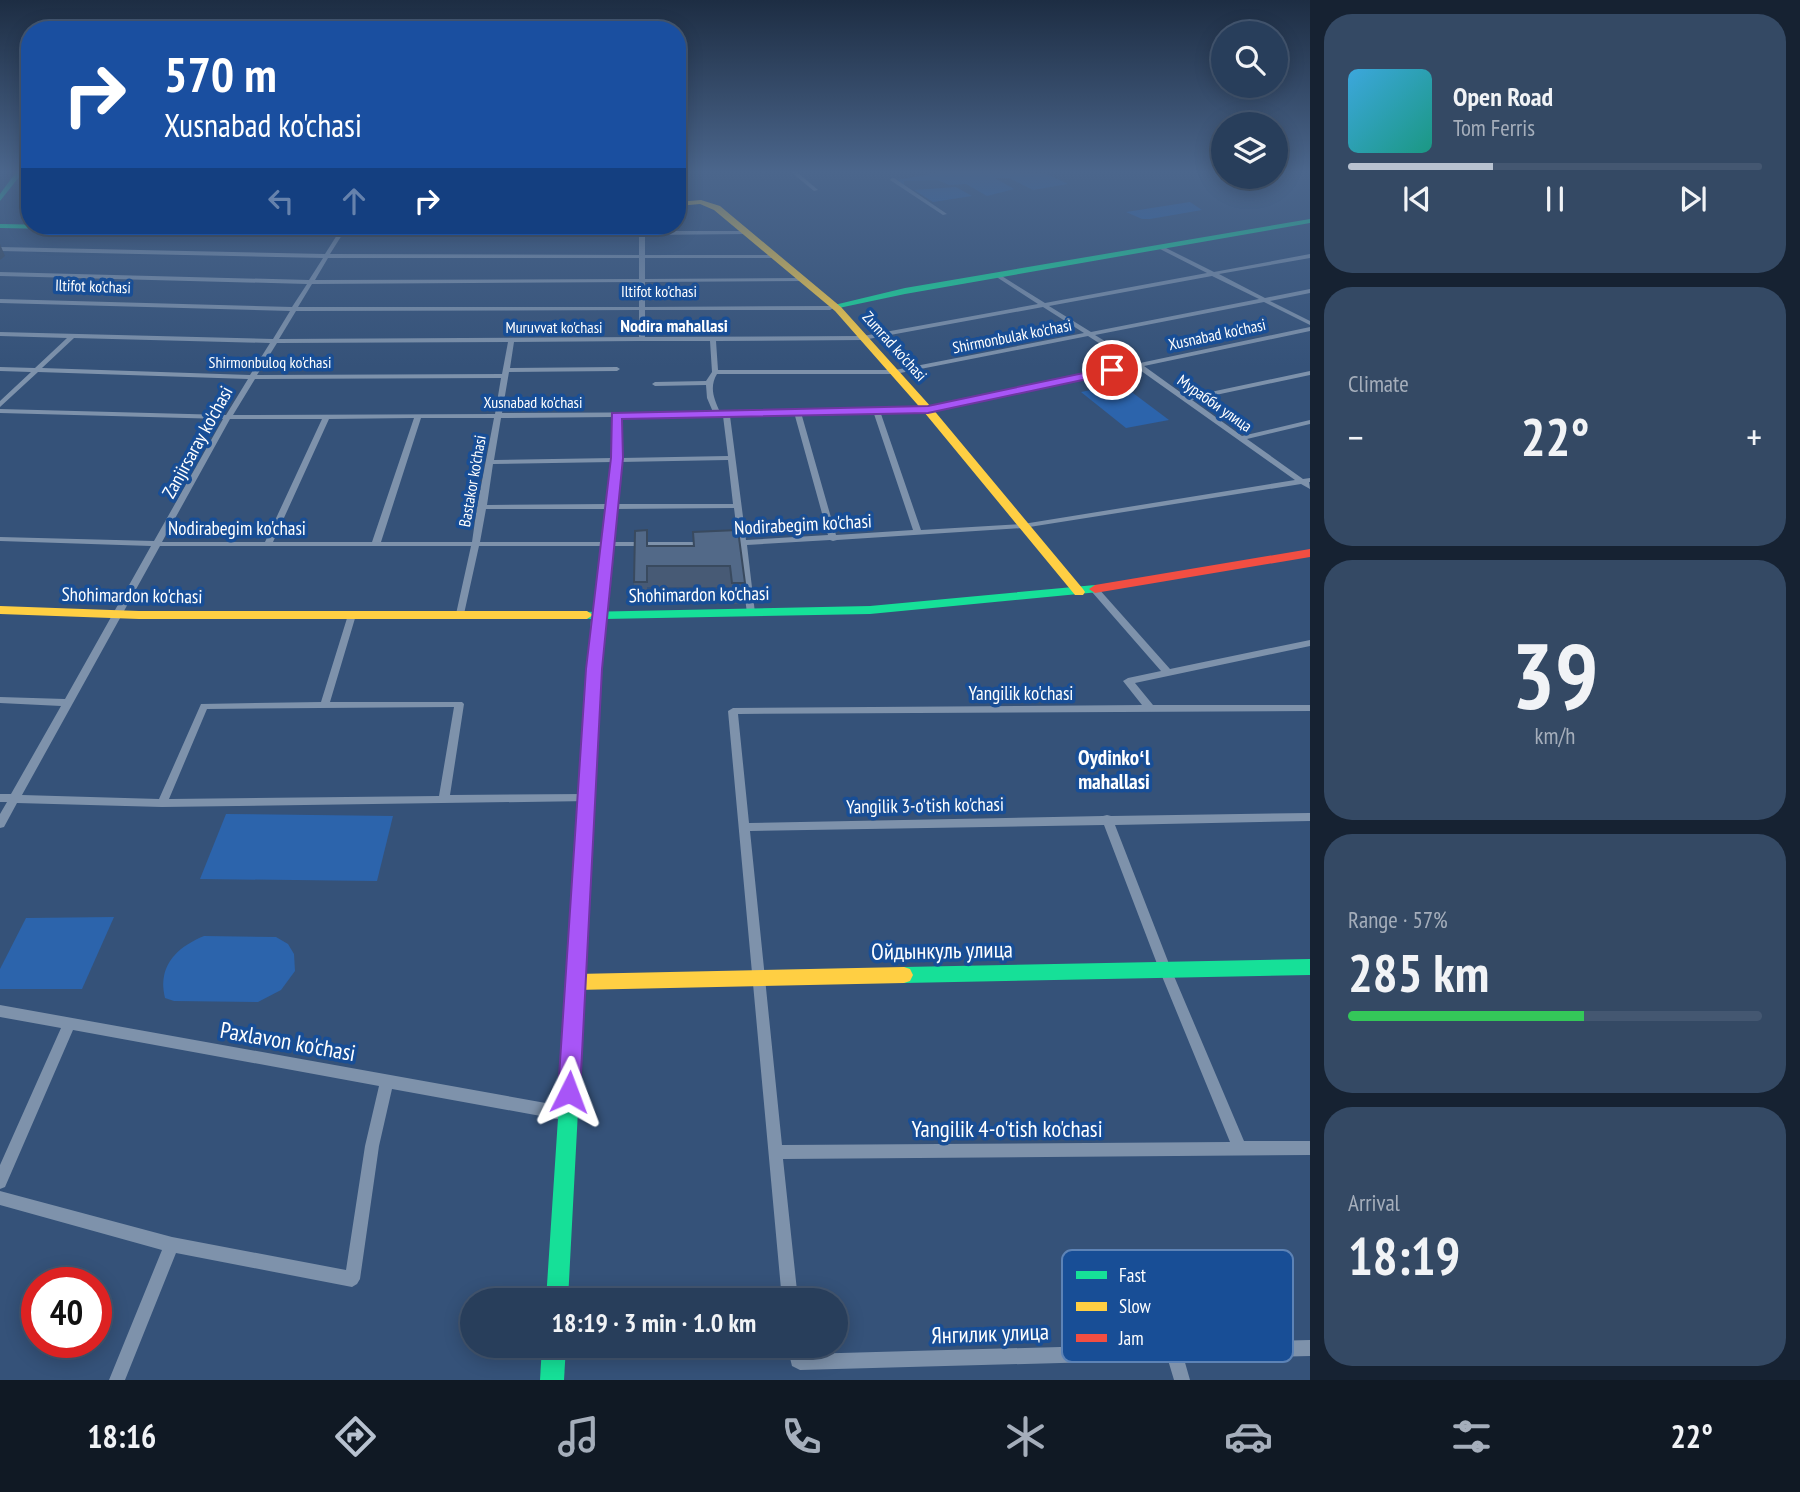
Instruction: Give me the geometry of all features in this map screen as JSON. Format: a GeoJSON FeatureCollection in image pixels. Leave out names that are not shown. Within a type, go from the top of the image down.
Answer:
{"type":"FeatureCollection","features":[{"type":"Feature","properties":{"kind":"street","name":"Zanjirsaray ko'chasi"},"geometry":{"type":"LineString","coordinates":[[0,824],[228,417],[337,236]]}},
{"type":"Feature","properties":{"kind":"street"},"geometry":{"type":"LineString","coordinates":[[642,236],[642,340]]}},
{"type":"Feature","properties":{"kind":"street","name":"Zumrad ko'chasi"},"geometry":{"type":"LineString","coordinates":[[750,236],[834,306],[928,410],[1079,592]]}},
{"type":"Feature","properties":{"kind":"street","name":"Iltifot ko'chasi"},"geometry":{"type":"LineString","coordinates":[[0,300],[293,309],[834,306],[1221,236]]}},
{"type":"Feature","properties":{"kind":"street"},"geometry":{"type":"LineString","coordinates":[[1160,247],[1310,323]]}},
{"type":"Feature","properties":{"kind":"street"},"geometry":{"type":"LineString","coordinates":[[0,249],[325,256],[775,257]]}},
{"type":"Feature","properties":{"kind":"street","name":"Muruvvat ko'chasi"},"geometry":{"type":"LineString","coordinates":[[0,334],[273,341],[863,338],[1310,256]]}},
{"type":"Feature","properties":{"kind":"street"},"geometry":{"type":"LineString","coordinates":[[0,274],[310,282],[803,280]]}},
{"type":"Feature","properties":{"kind":"street","name":"Мурабби улица"},"geometry":{"type":"LineString","coordinates":[[997,275],[1138,365],[1308,483]]}},
{"type":"Feature","properties":{"kind":"street","name":"Shirmonbulak ko'chasi"},"geometry":{"type":"LineString","coordinates":[[715,372],[895,372],[1310,291]]}},
{"type":"Feature","properties":{"kind":"street","name":"Xusnabad ko'chasi"},"geometry":{"type":"LineString","coordinates":[[0,411],[228,417],[798,414],[928,410],[1310,329]]}},
{"type":"Feature","properties":{"kind":"street"},"geometry":{"type":"LineString","coordinates":[[0,405],[72,336]]}},
{"type":"Feature","properties":{"kind":"street"},"geometry":{"type":"LineString","coordinates":[[713,340],[715,372],[709,383],[710,396],[722,414],[731,458],[751,613]]}},
{"type":"Feature","properties":{"kind":"street","name":"Bastakor ko'chasi"},"geometry":{"type":"LineString","coordinates":[[460,614],[476,543],[511,341]]}},
{"type":"Feature","properties":{"kind":"street","name":"Shirmonbuloq ko'chasi"},"geometry":{"type":"LineString","coordinates":[[0,369],[252,377],[617,369]]}},
{"type":"Feature","properties":{"kind":"street"},"geometry":{"type":"LineString","coordinates":[[1186,399],[1310,373]]}},
{"type":"Feature","properties":{"kind":"street"},"geometry":{"type":"LineString","coordinates":[[654,384],[709,383]]}},
{"type":"Feature","properties":{"kind":"street"},"geometry":{"type":"LineString","coordinates":[[877,413],[918,533]]}},
{"type":"Feature","properties":{"kind":"street"},"geometry":{"type":"LineString","coordinates":[[798,414],[833,539]]}},
{"type":"Feature","properties":{"kind":"street"},"geometry":{"type":"LineString","coordinates":[[558,1288],[598,615],[617,458],[616,415]]}},
{"type":"Feature","properties":{"kind":"street"},"geometry":{"type":"LineString","coordinates":[[268,543],[326,416]]}},
{"type":"Feature","properties":{"kind":"street"},"geometry":{"type":"LineString","coordinates":[[376,543],[418,416]]}},
{"type":"Feature","properties":{"kind":"street"},"geometry":{"type":"LineString","coordinates":[[1241,438],[1310,422]]}},
{"type":"Feature","properties":{"kind":"street"},"geometry":{"type":"LineString","coordinates":[[491,462],[731,458]]}},
{"type":"Feature","properties":{"kind":"street","name":"Nodirabegim ko'chasi"},"geometry":{"type":"LineString","coordinates":[[0,539],[158,544],[742,544],[1023,526],[1308,483]]}},
{"type":"Feature","properties":{"kind":"street"},"geometry":{"type":"LineString","coordinates":[[481,507],[738,506]]}},
{"type":"Feature","properties":{"kind":"street","name":"Shohimardon ko'chasi"},"geometry":{"type":"LineString","coordinates":[[0,610],[118,615],[598,615],[751,613],[924,606],[1095,590],[1310,553]]}},
{"type":"Feature","properties":{"kind":"street"},"geometry":{"type":"LineString","coordinates":[[1095,590],[1166,671]]}},
{"type":"Feature","properties":{"kind":"street"},"geometry":{"type":"LineString","coordinates":[[325,703],[352,615]]}},
{"type":"Feature","properties":{"kind":"street"},"geometry":{"type":"LineString","coordinates":[[1152,710],[1128,681],[1310,643]]}},
{"type":"Feature","properties":{"kind":"street"},"geometry":{"type":"LineString","coordinates":[[0,700],[67,703]]}},
{"type":"Feature","properties":{"kind":"street"},"geometry":{"type":"LineString","coordinates":[[162,803],[204,706],[325,703],[459,704],[444,800]]}},
{"type":"Feature","properties":{"kind":"street","name":"Yangilik ko'chasi"},"geometry":{"type":"LineString","coordinates":[[744,827],[733,711],[1310,708]]}},
{"type":"Feature","properties":{"kind":"street"},"geometry":{"type":"LineString","coordinates":[[0,798],[162,803],[586,798]]}},
{"type":"Feature","properties":{"kind":"street","name":"Yangilik 3-o'tish ko'chasi"},"geometry":{"type":"LineString","coordinates":[[744,827],[1310,817]]}},
{"type":"Feature","properties":{"kind":"street"},"geometry":{"type":"LineString","coordinates":[[1107,819],[1165,969],[1240,1149]]}},
{"type":"Feature","properties":{"kind":"street"},"geometry":{"type":"LineString","coordinates":[[744,827],[789,1288]]}},
{"type":"Feature","properties":{"kind":"street","name":"Ойдынкуль улица"},"geometry":{"type":"LineString","coordinates":[[576,982],[1310,967]]}},
{"type":"Feature","properties":{"kind":"street","name":"Paxlavon ko'chasi"},"geometry":{"type":"LineString","coordinates":[[0,1011],[568,1114]]}},
{"type":"Feature","properties":{"kind":"street"},"geometry":{"type":"LineString","coordinates":[[0,1182],[69,1024]]}},
{"type":"Feature","properties":{"kind":"street"},"geometry":{"type":"LineString","coordinates":[[0,1198],[172,1245],[352,1279],[372,1146],[387,1080]]}},
{"type":"Feature","properties":{"kind":"street","name":"Yangilik 4-o'tish ko'chasi"},"geometry":{"type":"LineString","coordinates":[[775,1152],[1310,1148]]}},
{"type":"Feature","properties":{"kind":"street"},"geometry":{"type":"LineString","coordinates":[[117,1380],[172,1245]]}},
{"type":"Feature","properties":{"kind":"street","name":"Янгилик улица"},"geometry":{"type":"LineString","coordinates":[[848,1353],[1062,1352]]}},
{"type":"Feature","properties":{"kind":"street"},"geometry":{"type":"LineString","coordinates":[[552,1380],[553,1358]]}},
{"type":"Feature","properties":{"kind":"street"},"geometry":{"type":"LineString","coordinates":[[1176,1362],[1182,1380]]}},
{"type":"Feature","properties":{"kind":"shaded area"},"geometry":{"type":"Polygon","coordinates":[[[1121,384],[1169,420],[1126,428],[1081,392],[1121,384]]]}},
{"type":"Feature","properties":{"kind":"shaded area"},"geometry":{"type":"Polygon","coordinates":[[[226,814],[393,816],[377,881],[200,879],[226,814]]]}},
{"type":"Feature","properties":{"kind":"shaded area"},"geometry":{"type":"Polygon","coordinates":[[[114,917],[82,989],[0,989],[0,969],[26,918],[114,917]]]}},
{"type":"Feature","properties":{"kind":"shaded area"},"geometry":{"type":"Polygon","coordinates":[[[204,936],[276,937],[288,944],[294,954],[295,971],[281,990],[258,1002],[174,1001],[165,998],[164,976],[171,959],[185,946],[204,936]]]}},
{"type":"Feature","properties":{"kind":"building"},"geometry":{"type":"Polygon","coordinates":[[[647,530],[647,546],[694,546],[693,532],[738,530],[745,583],[732,583],[730,566],[647,566],[647,582],[634,582],[635,531],[647,530]]]}},
{"type":"Feature","properties":{"kind":"traffic: fast"},"geometry":{"type":"LineString","coordinates":[[834,306],[905,291],[1221,236]]}},
{"type":"Feature","properties":{"kind":"traffic: fast"},"geometry":{"type":"LineString","coordinates":[[587,615],[870,610],[1095,589]]}},
{"type":"Feature","properties":{"kind":"traffic: fast"},"geometry":{"type":"LineString","coordinates":[[558,1288],[598,615]]}},
{"type":"Feature","properties":{"kind":"traffic: fast"},"geometry":{"type":"LineString","coordinates":[[904,975],[1310,967]]}},
{"type":"Feature","properties":{"kind":"traffic: fast"},"geometry":{"type":"LineString","coordinates":[[552,1380],[553,1358]]}},
{"type":"Feature","properties":{"kind":"traffic: slow"},"geometry":{"type":"LineString","coordinates":[[751,236],[838,309],[928,410],[1079,592]]}},
{"type":"Feature","properties":{"kind":"traffic: slow"},"geometry":{"type":"LineString","coordinates":[[0,610],[139,615],[587,615]]}},
{"type":"Feature","properties":{"kind":"traffic: slow"},"geometry":{"type":"LineString","coordinates":[[576,982],[904,975]]}},
{"type":"Feature","properties":{"kind":"traffic: jam"},"geometry":{"type":"LineString","coordinates":[[1095,589],[1310,553]]}},
{"type":"Feature","properties":{"kind":"district","name":"Nodira mahallasi"},"geometry":{"type":"Point","coordinates":[674,325]}},
{"type":"Feature","properties":{"kind":"district","name":"Oydinkoʻl mahallasi"},"geometry":{"type":"Point","coordinates":[1114,769]}},
{"type":"Feature","properties":{"kind":"route"},"geometry":{"type":"LineString","coordinates":[[569,1092],[594,669],[617,458],[616,415],[877,413],[928,410],[1112,370]]}}]}
